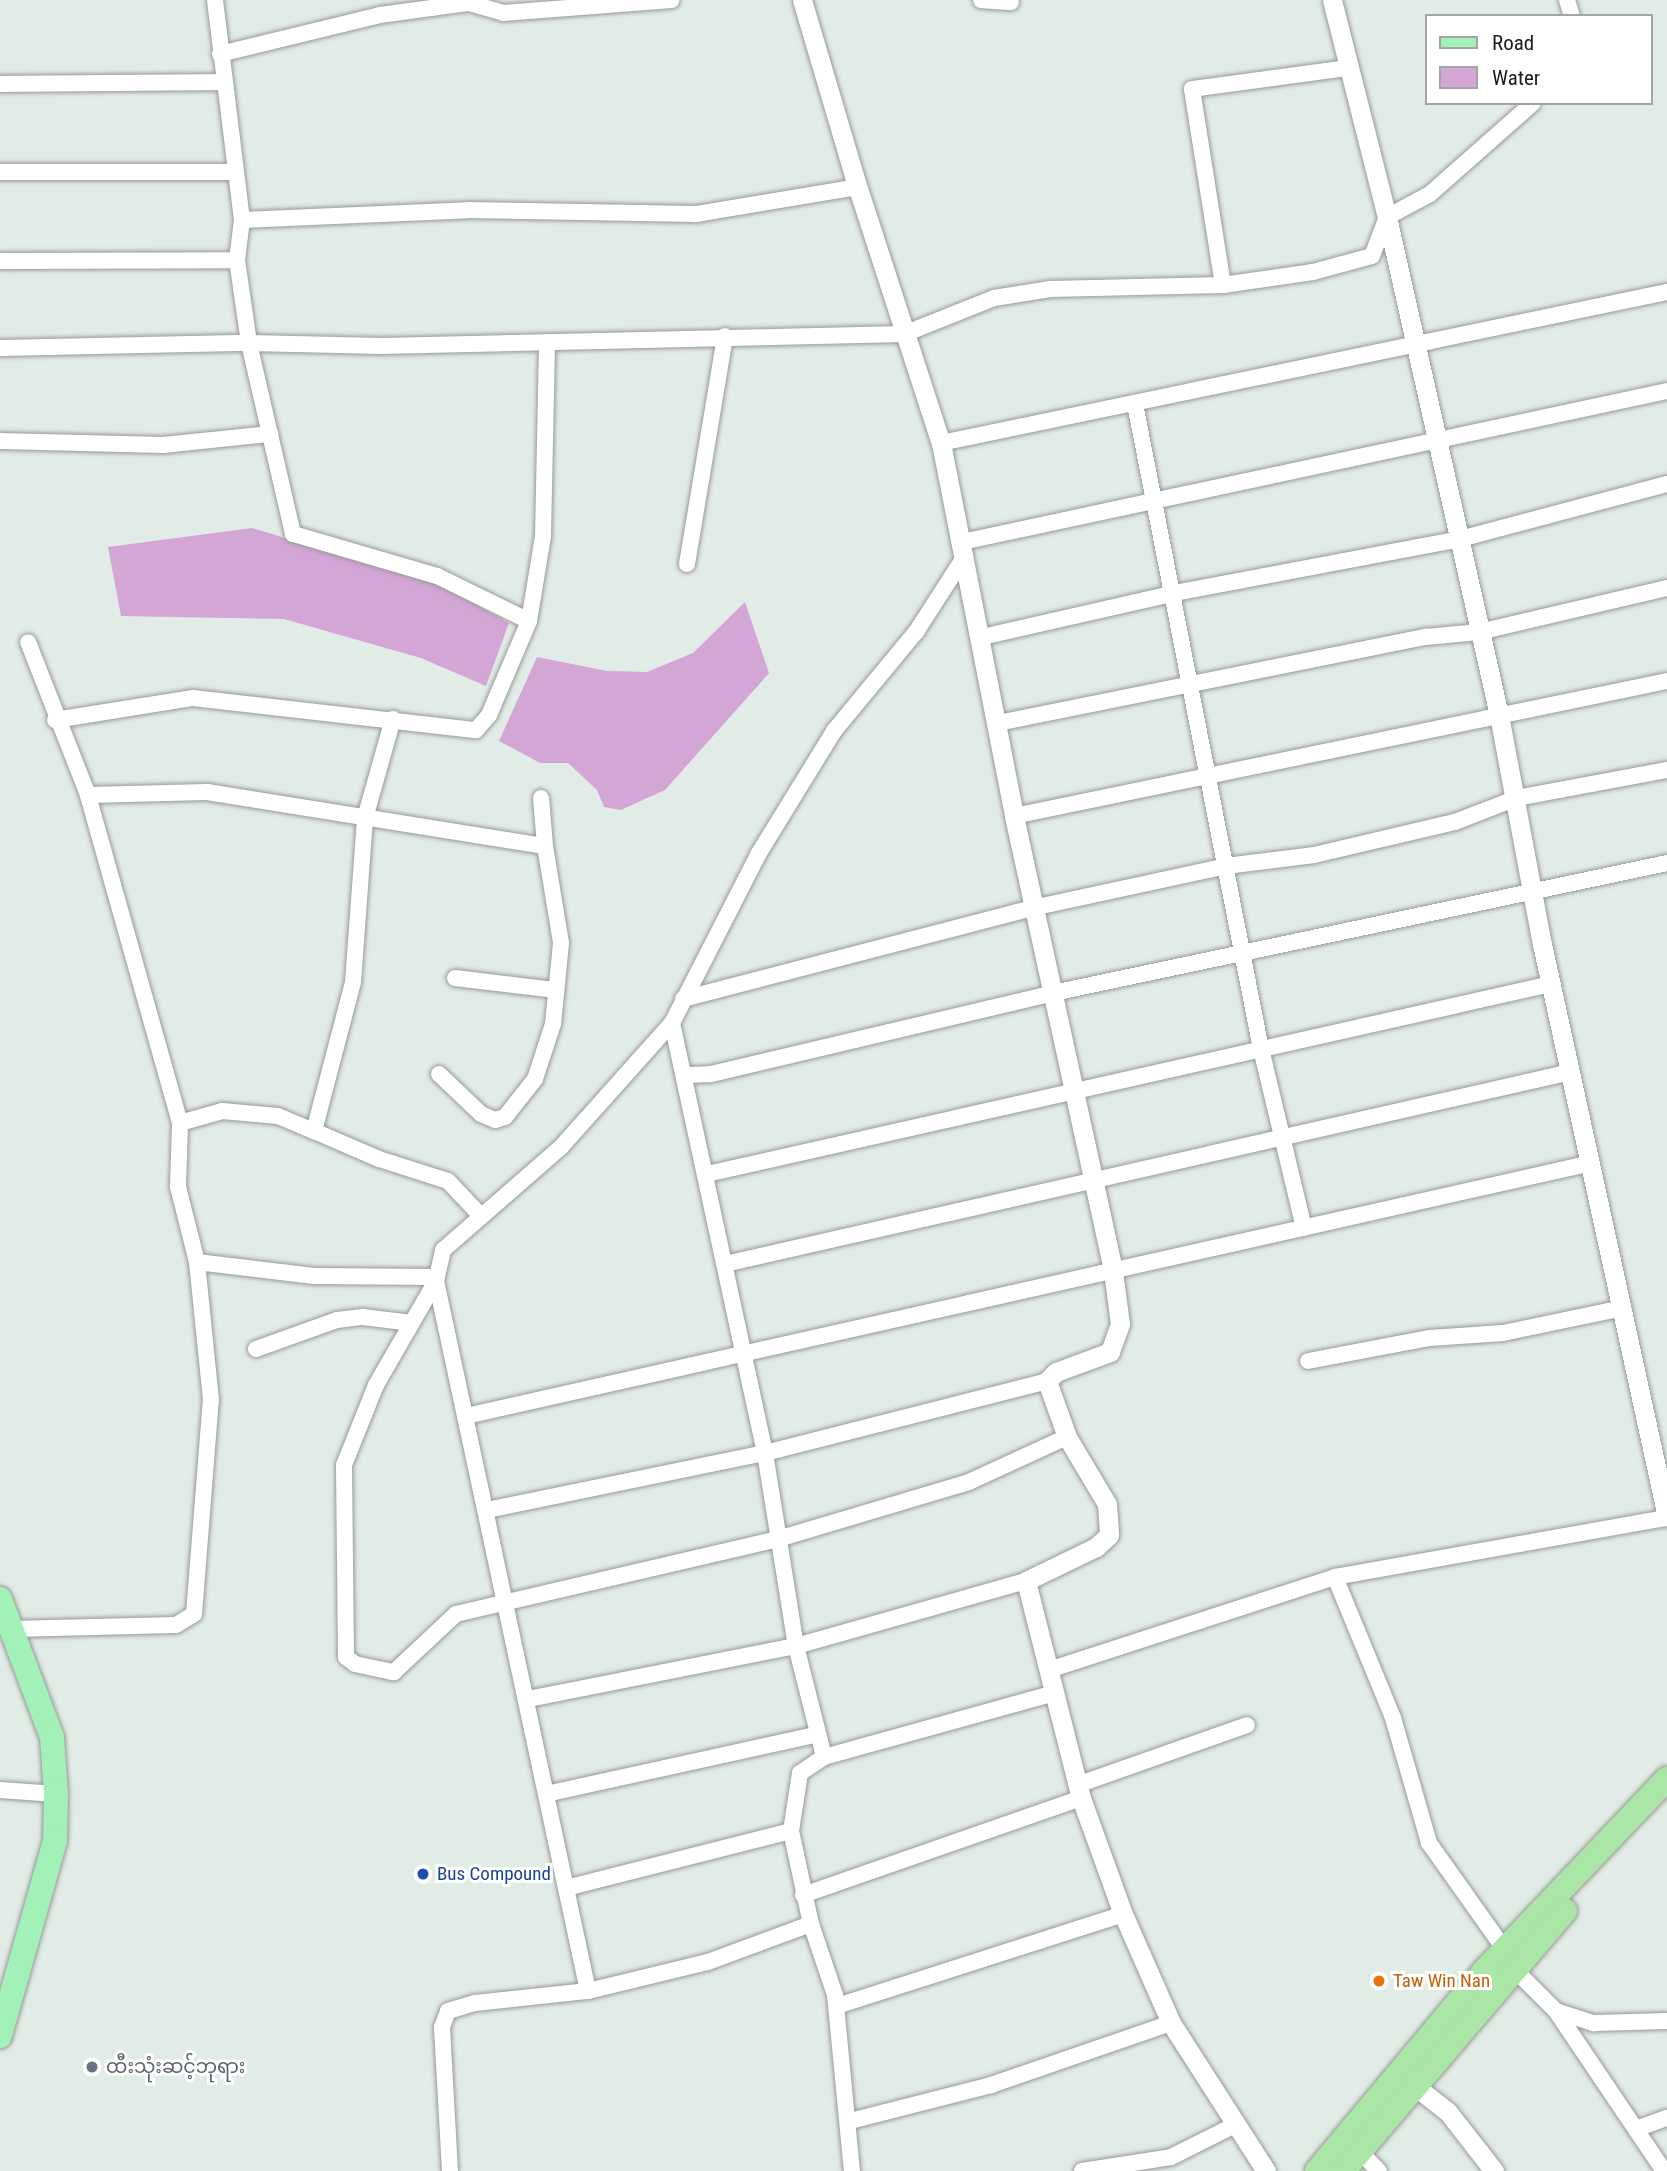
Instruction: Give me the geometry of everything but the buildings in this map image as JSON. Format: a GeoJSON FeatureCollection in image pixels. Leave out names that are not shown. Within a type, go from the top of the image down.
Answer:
{"type":"FeatureCollection","features":[{"type":"Feature","properties":{"kind":"highway"},"geometry":{"type":"LineString","coordinates":[[1317,2171],[1406,2079],[1667,1779]]}},
{"type":"Feature","properties":{"kind":"highway"},"geometry":{"type":"LineString","coordinates":[[1509,1959],[1667,1798]]}},
{"type":"Feature","properties":{"kind":"highway"},"geometry":{"type":"LineString","coordinates":[[1343,2171],[1406,2079]]}},
{"type":"Feature","properties":{"kind":"main road"},"geometry":{"type":"LineString","coordinates":[[0,1599],[52,1737],[55,1794],[55,1841],[0,2036]]}},
{"type":"Feature","properties":{"kind":"street"},"geometry":{"type":"LineString","coordinates":[[215,0],[242,220],[237,260],[248,343],[293,534],[436,576],[529,621]]}},
{"type":"Feature","properties":{"kind":"street"},"geometry":{"type":"LineString","coordinates":[[220,54],[380,15],[469,1],[503,13],[671,0]]}},
{"type":"Feature","properties":{"kind":"street"},"geometry":{"type":"LineString","coordinates":[[487,1510],[765,1453],[1047,1381],[1056,1372],[1110,1352],[1121,1324],[1114,1271],[1053,993],[1037,907],[1014,816],[982,637],[941,443],[904,334],[802,0]]}},
{"type":"Feature","properties":{"kind":"street"},"geometry":{"type":"LineString","coordinates":[[981,0],[1011,2]]}},
{"type":"Feature","properties":{"kind":"street"},"geometry":{"type":"LineString","coordinates":[[1049,1670],[1335,1577],[1667,1518],[1551,984],[1517,798],[1460,538],[1387,217],[1332,0]]}},
{"type":"Feature","properties":{"kind":"street"},"geometry":{"type":"LineString","coordinates":[[1223,285],[1192,89],[1348,68]]}},
{"type":"Feature","properties":{"kind":"street"},"geometry":{"type":"LineString","coordinates":[[0,84],[223,82]]}},
{"type":"Feature","properties":{"kind":"street"},"geometry":{"type":"LineString","coordinates":[[0,348],[248,343],[547,342],[904,334],[995,298],[1050,289],[1223,285],[1313,272],[1371,256],[1387,217],[1430,194],[1531,105]]}},
{"type":"Feature","properties":{"kind":"street"},"geometry":{"type":"LineString","coordinates":[[0,172],[234,172]]}},
{"type":"Feature","properties":{"kind":"street"},"geometry":{"type":"LineString","coordinates":[[242,220],[468,210],[696,214],[858,187]]}},
{"type":"Feature","properties":{"kind":"street"},"geometry":{"type":"LineString","coordinates":[[0,261],[237,260]]}},
{"type":"Feature","properties":{"kind":"street"},"geometry":{"type":"LineString","coordinates":[[941,443],[1667,292]]}},
{"type":"Feature","properties":{"kind":"street"},"geometry":{"type":"LineString","coordinates":[[687,564],[725,336]]}},
{"type":"Feature","properties":{"kind":"street"},"geometry":{"type":"LineString","coordinates":[[55,720],[193,698],[476,730],[489,715],[529,621],[543,536],[547,342]]}},
{"type":"Feature","properties":{"kind":"street"},"geometry":{"type":"LineString","coordinates":[[1066,1437],[968,1482],[778,1539],[456,1614],[394,1672],[355,1664],[346,1657],[344,1465],[376,1385],[436,1279],[443,1250],[561,1147],[672,1023],[759,853],[834,731],[916,632],[963,549],[1153,500],[1667,391]]}},
{"type":"Feature","properties":{"kind":"street"},"geometry":{"type":"LineString","coordinates":[[1135,404],[1153,500],[1175,593],[1261,1049],[1304,1228]]}},
{"type":"Feature","properties":{"kind":"street"},"geometry":{"type":"LineString","coordinates":[[0,440],[163,445],[270,434]]}},
{"type":"Feature","properties":{"kind":"street"},"geometry":{"type":"LineString","coordinates":[[982,637],[1175,593],[1460,538],[1667,484]]}},
{"type":"Feature","properties":{"kind":"street"},"geometry":{"type":"LineString","coordinates":[[998,723],[1426,637],[1479,632],[1667,588]]}},
{"type":"Feature","properties":{"kind":"street"},"geometry":{"type":"LineString","coordinates":[[11,1629],[176,1625],[194,1614],[211,1400],[197,1262],[178,1187],[180,1123],[89,795],[55,720],[28,642]]}},
{"type":"Feature","properties":{"kind":"street"},"geometry":{"type":"LineString","coordinates":[[1014,816],[1667,681]]}},
{"type":"Feature","properties":{"kind":"street"},"geometry":{"type":"LineString","coordinates":[[314,1130],[353,982],[365,818],[393,719]]}},
{"type":"Feature","properties":{"kind":"street"},"geometry":{"type":"LineString","coordinates":[[684,999],[1037,907],[1226,866],[1314,855],[1455,822],[1517,798],[1667,770]]}},
{"type":"Feature","properties":{"kind":"street"},"geometry":{"type":"LineString","coordinates":[[89,795],[208,792],[545,846]]}},
{"type":"Feature","properties":{"kind":"street"},"geometry":{"type":"LineString","coordinates":[[439,1074],[481,1114],[495,1120],[505,1117],[535,1079],[553,1024],[561,943],[545,846],[541,798]]}},
{"type":"Feature","properties":{"kind":"street"},"geometry":{"type":"LineString","coordinates":[[686,1075],[711,1074],[1053,993],[1667,863]]}},
{"type":"Feature","properties":{"kind":"street"},"geometry":{"type":"LineString","coordinates":[[455,978],[556,990]]}},
{"type":"Feature","properties":{"kind":"street"},"geometry":{"type":"LineString","coordinates":[[707,1174],[1551,984]]}},
{"type":"Feature","properties":{"kind":"street"},"geometry":{"type":"LineString","coordinates":[[672,1023],[686,1075],[765,1453],[796,1646],[815,1735],[824,1757]]}},
{"type":"Feature","properties":{"kind":"street"},"geometry":{"type":"LineString","coordinates":[[725,1264],[1571,1072]]}},
{"type":"Feature","properties":{"kind":"street"},"geometry":{"type":"LineString","coordinates":[[180,1123],[222,1111],[278,1116],[379,1159],[448,1181],[481,1216]]}},
{"type":"Feature","properties":{"kind":"street"},"geometry":{"type":"LineString","coordinates":[[466,1416],[1591,1163]]}},
{"type":"Feature","properties":{"kind":"street"},"geometry":{"type":"LineString","coordinates":[[197,1262],[314,1276],[436,1279]]}},
{"type":"Feature","properties":{"kind":"street"},"geometry":{"type":"LineString","coordinates":[[436,1279],[487,1510],[504,1603],[528,1699],[588,1992]]}},
{"type":"Feature","properties":{"kind":"street"},"geometry":{"type":"LineString","coordinates":[[1308,1361],[1430,1338],[1503,1333],[1623,1308]]}},
{"type":"Feature","properties":{"kind":"street"},"geometry":{"type":"LineString","coordinates":[[256,1349],[314,1325],[337,1320],[363,1317],[412,1323]]}},
{"type":"Feature","properties":{"kind":"street"},"geometry":{"type":"LineString","coordinates":[[528,1699],[796,1646],[1026,1581],[1096,1547],[1109,1535],[1107,1504],[1066,1437],[1047,1381]]}},
{"type":"Feature","properties":{"kind":"street"},"geometry":{"type":"LineString","coordinates":[[1335,1577],[1393,1718],[1429,1843],[1509,1959],[1556,2011],[1664,2171]]}},
{"type":"Feature","properties":{"kind":"street"},"geometry":{"type":"LineString","coordinates":[[1026,1581],[1079,1791],[1123,1914],[1171,2023],[1263,2170]]}},
{"type":"Feature","properties":{"kind":"street"},"geometry":{"type":"LineString","coordinates":[[852,2171],[850,2121],[837,2006],[803,1895],[791,1831],[800,1773],[824,1757],[1054,1693]]}},
{"type":"Feature","properties":{"kind":"street"},"geometry":{"type":"LineString","coordinates":[[803,1895],[1247,1725]]}},
{"type":"Feature","properties":{"kind":"street"},"geometry":{"type":"LineString","coordinates":[[547,1794],[815,1735]]}},
{"type":"Feature","properties":{"kind":"street"},"geometry":{"type":"LineString","coordinates":[[0,1790],[55,1794]]}},
{"type":"Feature","properties":{"kind":"street"},"geometry":{"type":"LineString","coordinates":[[566,1888],[791,1831]]}},
{"type":"Feature","properties":{"kind":"street"},"geometry":{"type":"LineString","coordinates":[[837,2006],[1123,1914]]}},
{"type":"Feature","properties":{"kind":"street"},"geometry":{"type":"LineString","coordinates":[[450,2171],[442,2027],[448,2011],[475,2003],[588,1992],[708,1962],[811,1924]]}},
{"type":"Feature","properties":{"kind":"street"},"geometry":{"type":"LineString","coordinates":[[1556,2011],[1594,2023],[1667,2021]]}},
{"type":"Feature","properties":{"kind":"street"},"geometry":{"type":"LineString","coordinates":[[850,2121],[991,2085],[1171,2023]]}},
{"type":"Feature","properties":{"kind":"street"},"geometry":{"type":"LineString","coordinates":[[1406,2079],[1448,2112],[1494,2171]]}},
{"type":"Feature","properties":{"kind":"street"},"geometry":{"type":"LineString","coordinates":[[1636,2129],[1667,2118]]}},
{"type":"Feature","properties":{"kind":"street"},"geometry":{"type":"LineString","coordinates":[[1082,2171],[1171,2157],[1233,2126]]}},
{"type":"Feature","properties":{"kind":"street"},"geometry":{"type":"LineString","coordinates":[[1359,2151],[1379,2171]]}},
{"type":"Feature","properties":{"kind":"water"},"geometry":{"type":"Polygon","coordinates":[[[252,528],[440,585],[509,623],[486,686],[421,658],[284,619],[121,616],[108,547],[252,528]]]}},
{"type":"Feature","properties":{"kind":"water"},"geometry":{"type":"Polygon","coordinates":[[[745,602],[769,673],[665,790],[621,810],[604,807],[597,790],[568,763],[540,763],[499,741],[537,657],[607,671],[647,672],[693,653],[745,602]]]}},
{"type":"Feature","properties":{"kind":"place","name":"Bus Compound"},"geometry":{"type":"Point","coordinates":[423,1874]}},
{"type":"Feature","properties":{"kind":"place","name":"Taw Win Nan"},"geometry":{"type":"Point","coordinates":[1379,1981]}},
{"type":"Feature","properties":{"kind":"place","name":"ထီးသုံးဆင့်ဘုရား"},"geometry":{"type":"Point","coordinates":[92,2067]}}]}
